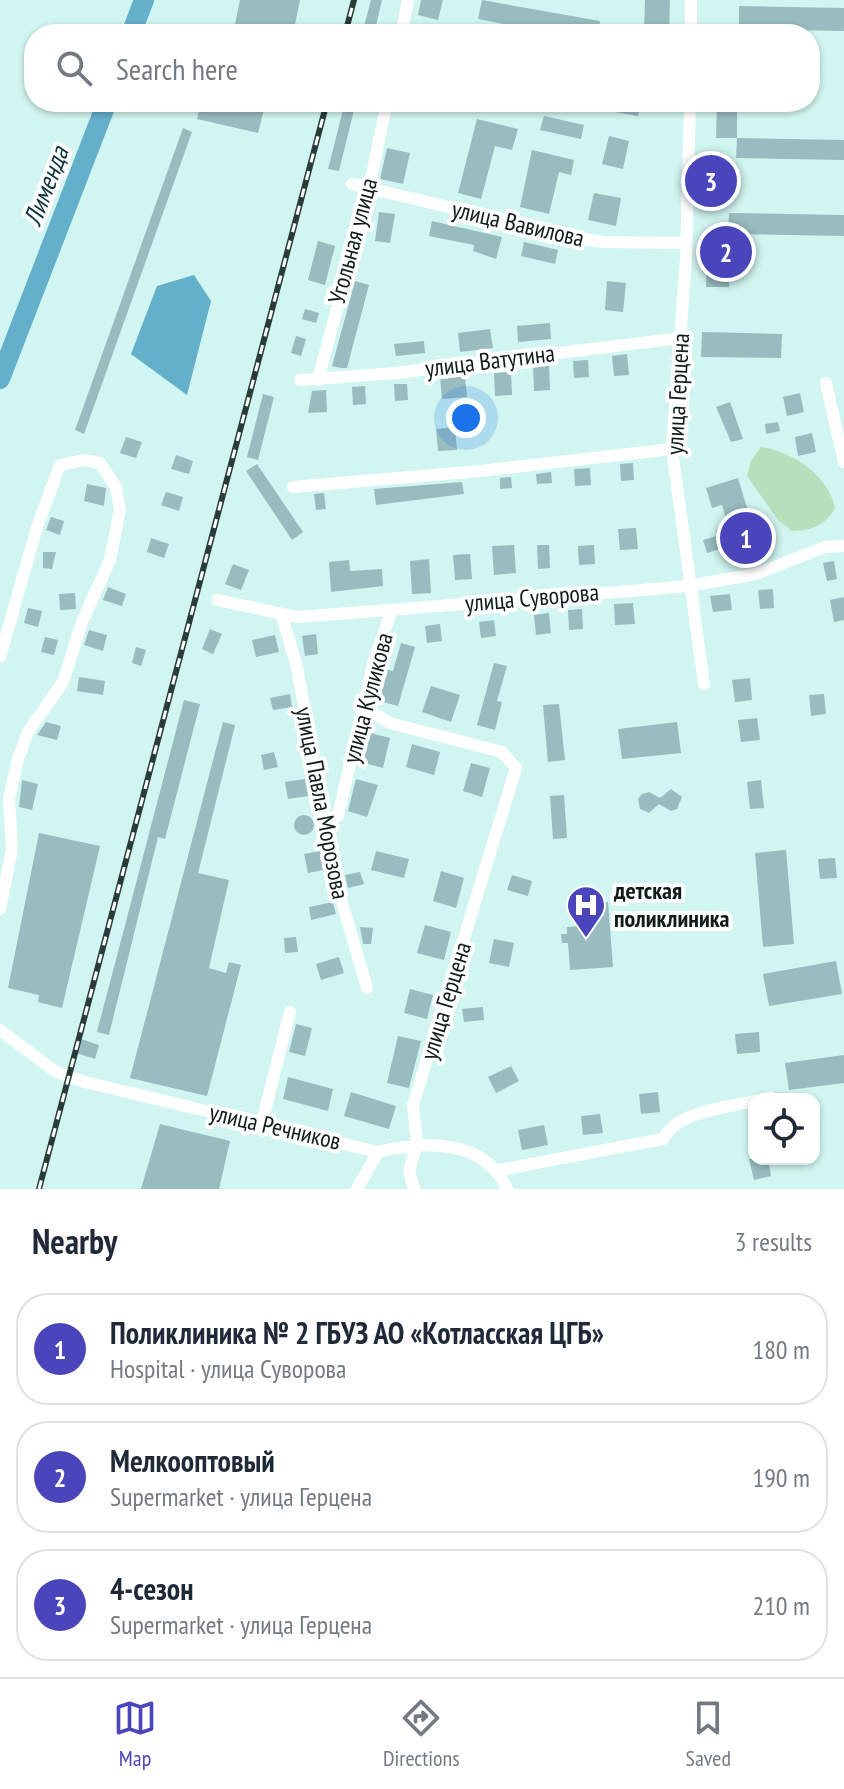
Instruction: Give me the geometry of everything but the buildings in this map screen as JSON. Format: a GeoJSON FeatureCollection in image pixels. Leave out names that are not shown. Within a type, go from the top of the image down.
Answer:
{"type":"FeatureCollection","features":[{"type":"Feature","properties":{"kind":"street"},"geometry":{"type":"LineString","coordinates":[[403,24],[408,0]]}},
{"type":"Feature","properties":{"kind":"street"},"geometry":{"type":"LineString","coordinates":[[691,0],[691,24]]}},
{"type":"Feature","properties":{"kind":"street","name":"Угольная улица"},"geometry":{"type":"LineString","coordinates":[[318,380],[369,189],[385,112]]}},
{"type":"Feature","properties":{"kind":"street","name":"улица Герцена"},"geometry":{"type":"LineString","coordinates":[[690,112],[687,243],[672,449],[688,586],[704,684]]}},
{"type":"Feature","properties":{"kind":"street","name":"улица Вавилова"},"geometry":{"type":"LineString","coordinates":[[352,184],[577,238],[603,242],[687,243]]}},
{"type":"Feature","properties":{"kind":"street","name":"улица Ватутина"},"geometry":{"type":"LineString","coordinates":[[300,380],[681,338]]}},
{"type":"Feature","properties":{"kind":"street"},"geometry":{"type":"LineString","coordinates":[[826,383],[844,462]]}},
{"type":"Feature","properties":{"kind":"street"},"geometry":{"type":"LineString","coordinates":[[293,487],[480,471],[672,449]]}},
{"type":"Feature","properties":{"kind":"street"},"geometry":{"type":"LineString","coordinates":[[0,657],[37,527],[60,465],[84,460],[100,463],[116,487],[120,510],[110,560],[82,622],[63,682],[28,732],[9,798],[12,849],[0,909]]}},
{"type":"Feature","properties":{"kind":"street","name":"улица Суворова"},"geometry":{"type":"LineString","coordinates":[[217,600],[282,616],[688,586],[756,574],[825,547],[844,546]]}},
{"type":"Feature","properties":{"kind":"street","name":"улица Куликова"},"geometry":{"type":"LineString","coordinates":[[321,820],[338,816],[374,660],[392,610]]}},
{"type":"Feature","properties":{"kind":"street","name":"улица Павла Морозова"},"geometry":{"type":"LineString","coordinates":[[282,616],[297,667],[321,820],[367,988]]}},
{"type":"Feature","properties":{"kind":"street","name":"улица Герцена"},"geometry":{"type":"LineString","coordinates":[[365,708],[390,723],[502,752],[516,768],[413,1105],[417,1143],[409,1171],[414,1189]]}},
{"type":"Feature","properties":{"kind":"street"},"geometry":{"type":"LineString","coordinates":[[0,784],[9,798]]}},
{"type":"Feature","properties":{"kind":"street"},"geometry":{"type":"LineString","coordinates":[[262,1122],[290,1012]]}},
{"type":"Feature","properties":{"kind":"street","name":"улица Речников"},"geometry":{"type":"LineString","coordinates":[[0,1030],[33,1056],[69,1077],[378,1152],[417,1143],[476,1153],[499,1170]]}},
{"type":"Feature","properties":{"kind":"street"},"geometry":{"type":"LineString","coordinates":[[507,1189],[499,1170],[663,1139],[668,1129],[681,1121],[748,1103]]}},
{"type":"Feature","properties":{"kind":"street"},"geometry":{"type":"LineString","coordinates":[[357,1189],[378,1152]]}},
{"type":"Feature","properties":{"kind":"green space"},"geometry":{"type":"Polygon","coordinates":[[[761,447],[797,460],[818,476],[832,497],[835,509],[822,523],[792,531],[778,520],[747,476],[751,461],[761,447]]]}},
{"type":"Feature","properties":{"kind":"water"},"geometry":{"type":"Polygon","coordinates":[[[194,275],[211,301],[187,395],[131,354],[157,286],[194,275]]]}},
{"type":"Feature","properties":{"kind":"waterway","name":"Лименда"},"geometry":{"type":"LineString","coordinates":[[135,24],[144,0]]}},
{"type":"Feature","properties":{"kind":"waterway","name":"Лименда"},"geometry":{"type":"LineString","coordinates":[[0,379],[103,112]]}},
{"type":"Feature","properties":{"kind":"railway"},"geometry":{"type":"LineString","coordinates":[[348,24],[354,0]]}},
{"type":"Feature","properties":{"kind":"railway"},"geometry":{"type":"LineString","coordinates":[[39,1189],[324,112]]}},
{"type":"Feature","properties":{"kind":"place","name":"4-сезон"},"geometry":{"type":"Point","coordinates":[711,181]}},
{"type":"Feature","properties":{"kind":"place","name":"Мелкооптовый"},"geometry":{"type":"Point","coordinates":[726,252]}},
{"type":"Feature","properties":{"kind":"place","name":"Поликлиника № 2 ГБУЗ АО «Котласская ЦГБ»"},"geometry":{"type":"Point","coordinates":[746,538]}},
{"type":"Feature","properties":{"kind":"place","name":"детская поликлиника"},"geometry":{"type":"Point","coordinates":[586,939]}}]}
